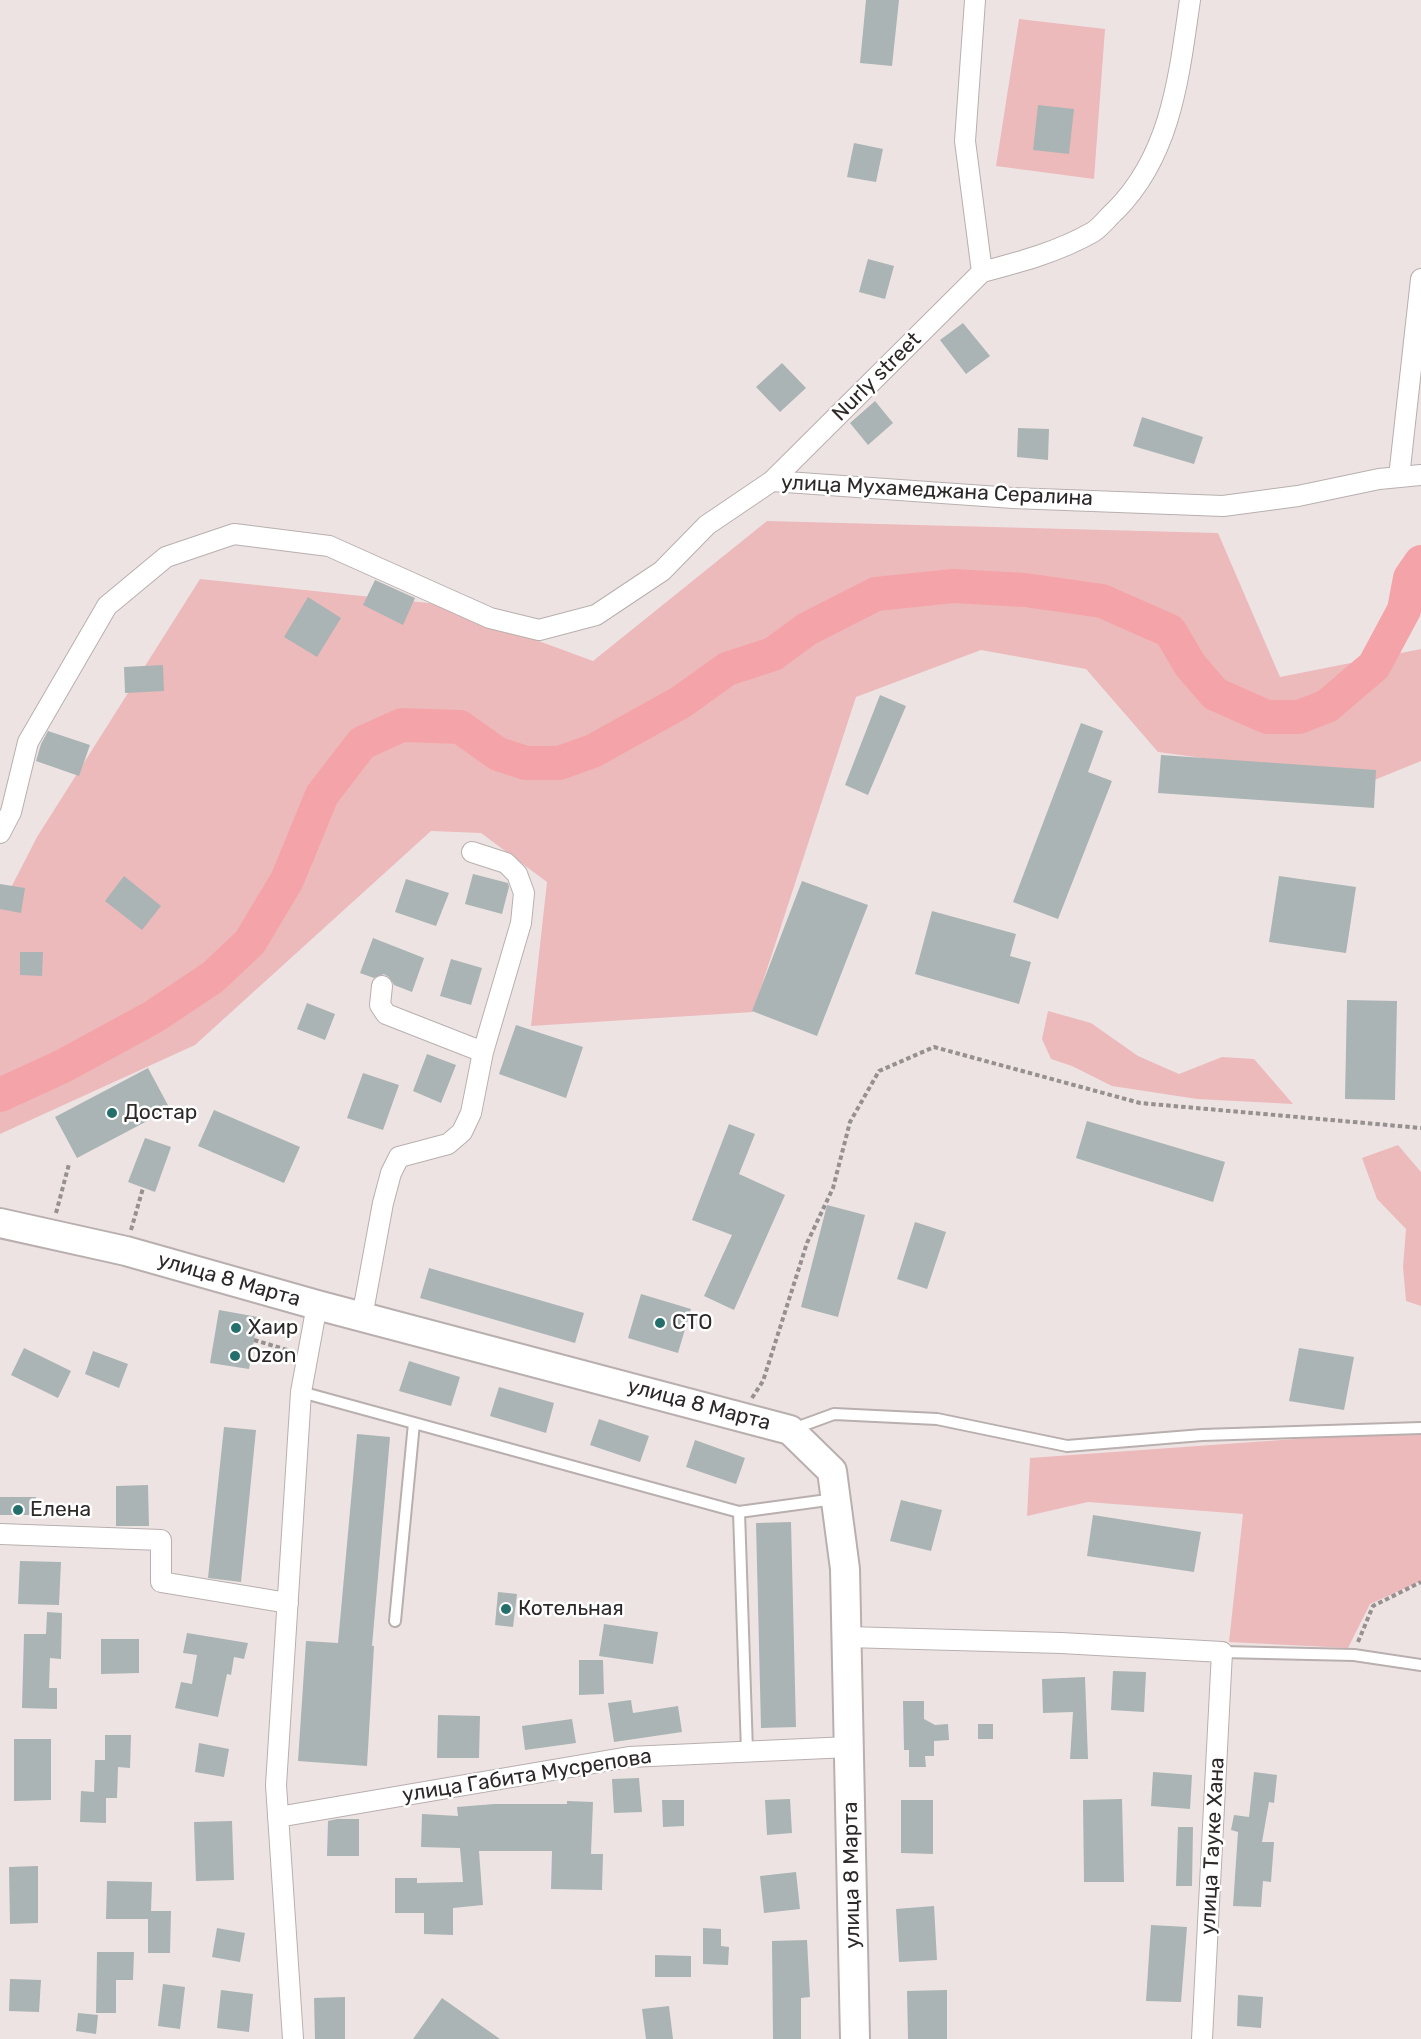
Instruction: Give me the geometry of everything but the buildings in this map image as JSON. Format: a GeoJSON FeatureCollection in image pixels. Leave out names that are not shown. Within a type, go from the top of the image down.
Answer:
{"type":"FeatureCollection","features":[{"type":"Feature","properties":{"kind":"street"},"geometry":{"type":"LineString","coordinates":[[975,0],[965,141],[982,273]]}},
{"type":"Feature","properties":{"kind":"street","name":"Nurly street"},"geometry":{"type":"LineString","coordinates":[[772,481],[982,273],[1045,255],[1095,231],[1125,201],[1150,165],[1165,131],[1176,93],[1190,0]]}},
{"type":"Feature","properties":{"kind":"street"},"geometry":{"type":"LineString","coordinates":[[1399,477],[1421,279]]}},
{"type":"Feature","properties":{"kind":"street","name":"улица Мухамеджана Сералина"},"geometry":{"type":"LineString","coordinates":[[0,833],[11,812],[28,742],[107,606],[166,557],[234,534],[329,546],[490,618],[539,630],[596,615],[662,571],[707,525],[772,481],[1013,498],[1222,506],[1298,496],[1379,478],[1421,475]]}},
{"type":"Feature","properties":{"kind":"street"},"geometry":{"type":"LineString","coordinates":[[362,1317],[383,1203],[391,1173],[399,1157],[448,1144],[462,1132],[471,1113],[483,1052],[521,923],[524,893],[517,874],[506,863],[472,852]]}},
{"type":"Feature","properties":{"kind":"street"},"geometry":{"type":"LineString","coordinates":[[382,986],[380,1005],[386,1014],[483,1052]]}},
{"type":"Feature","properties":{"kind":"street","name":"улица 8 Марта"},"geometry":{"type":"LineString","coordinates":[[0,1223],[126,1251],[317,1305],[790,1430],[832,1471],[845,1569],[855,2039]]}},
{"type":"Feature","properties":{"kind":"street"},"geometry":{"type":"LineString","coordinates":[[293,2039],[276,1785],[301,1392],[317,1305]]}},
{"type":"Feature","properties":{"kind":"street"},"geometry":{"type":"LineString","coordinates":[[0,1534],[161,1540],[161,1582],[288,1603]]}},
{"type":"Feature","properties":{"kind":"street"},"geometry":{"type":"LineString","coordinates":[[847,1637],[1061,1643],[1222,1652]]}},
{"type":"Feature","properties":{"kind":"street","name":"улица Тауке Хана"},"geometry":{"type":"LineString","coordinates":[[1202,2039],[1222,1652]]}},
{"type":"Feature","properties":{"kind":"street","name":"улица Габита Мусрепова"},"geometry":{"type":"LineString","coordinates":[[278,1816],[629,1757],[849,1747]]}},
{"type":"Feature","properties":{"kind":"lane"},"geometry":{"type":"LineString","coordinates":[[301,1392],[739,1512],[836,1498]]}},
{"type":"Feature","properties":{"kind":"lane"},"geometry":{"type":"LineString","coordinates":[[790,1430],[834,1414],[937,1419],[1067,1446],[1203,1434],[1421,1428]]}},
{"type":"Feature","properties":{"kind":"lane"},"geometry":{"type":"LineString","coordinates":[[395,1621],[414,1423]]}},
{"type":"Feature","properties":{"kind":"lane"},"geometry":{"type":"LineString","coordinates":[[739,1512],[747,1751]]}},
{"type":"Feature","properties":{"kind":"lane"},"geometry":{"type":"LineString","coordinates":[[1222,1652],[1354,1655],[1421,1665]]}},
{"type":"Feature","properties":{"kind":"path"},"geometry":{"type":"LineString","coordinates":[[739,1415],[763,1381],[807,1243],[833,1188],[850,1122],[879,1071],[934,1047],[1140,1103],[1421,1128]]}},
{"type":"Feature","properties":{"kind":"path"},"geometry":{"type":"LineString","coordinates":[[51,1234],[69,1164]]}},
{"type":"Feature","properties":{"kind":"path"},"geometry":{"type":"LineString","coordinates":[[126,1251],[143,1188]]}},
{"type":"Feature","properties":{"kind":"path"},"geometry":{"type":"LineString","coordinates":[[254,1340],[308,1357]]}},
{"type":"Feature","properties":{"kind":"path"},"geometry":{"type":"LineString","coordinates":[[1354,1655],[1373,1606],[1421,1582]]}},
{"type":"Feature","properties":{"kind":"shaded area"},"geometry":{"type":"Polygon","coordinates":[[[1019,19],[1105,29],[1094,179],[996,166],[1019,19]]]}},
{"type":"Feature","properties":{"kind":"shaded area"},"geometry":{"type":"Polygon","coordinates":[[[767,521],[1218,533],[1280,677],[1421,649],[1421,761],[1372,781],[1158,752],[1086,669],[981,650],[856,697],[753,1012],[531,1026],[547,882],[481,833],[431,831],[195,1045],[0,1134],[0,909],[37,837],[200,579],[438,604],[593,661],[767,521]]]}},
{"type":"Feature","properties":{"kind":"shaded area"},"geometry":{"type":"Polygon","coordinates":[[[1048,1011],[1091,1023],[1138,1056],[1179,1074],[1222,1057],[1254,1059],[1293,1104],[1197,1099],[1112,1086],[1072,1066],[1051,1059],[1042,1039],[1048,1011]]]}},
{"type":"Feature","properties":{"kind":"shaded area"},"geometry":{"type":"Polygon","coordinates":[[[1398,1145],[1421,1172],[1421,1306],[1406,1301],[1403,1267],[1406,1229],[1377,1199],[1362,1158],[1398,1145]]]}},
{"type":"Feature","properties":{"kind":"shaded area"},"geometry":{"type":"Polygon","coordinates":[[[1421,1430],[1421,1581],[1370,1604],[1348,1648],[1229,1642],[1243,1514],[1088,1502],[1027,1516],[1030,1458],[1421,1430]]]}},
{"type":"Feature","properties":{"kind":"waterway"},"geometry":{"type":"LineString","coordinates":[[0,1095],[63,1066],[153,1017],[213,977],[250,942],[287,880],[322,795],[362,743],[402,725],[460,727],[498,754],[526,763],[559,763],[593,751],[681,702],[727,669],[773,654],[807,629],[876,594],[953,586],[1025,590],[1102,601],[1170,631],[1190,665],[1215,694],[1267,717],[1299,717],[1327,706],[1374,666],[1404,610],[1410,578],[1421,562]]}},
{"type":"Feature","properties":{"kind":"place","name":"Достар"},"geometry":{"type":"Point","coordinates":[112,1113]}},
{"type":"Feature","properties":{"kind":"place","name":"СТО"},"geometry":{"type":"Point","coordinates":[660,1323]}},
{"type":"Feature","properties":{"kind":"place","name":"Хаир"},"geometry":{"type":"Point","coordinates":[236,1328]}},
{"type":"Feature","properties":{"kind":"place","name":"Ozon"},"geometry":{"type":"Point","coordinates":[235,1356]}},
{"type":"Feature","properties":{"kind":"place","name":"Елена"},"geometry":{"type":"Point","coordinates":[18,1510]}},
{"type":"Feature","properties":{"kind":"place","name":"Котельная"},"geometry":{"type":"Point","coordinates":[506,1609]}}]}
